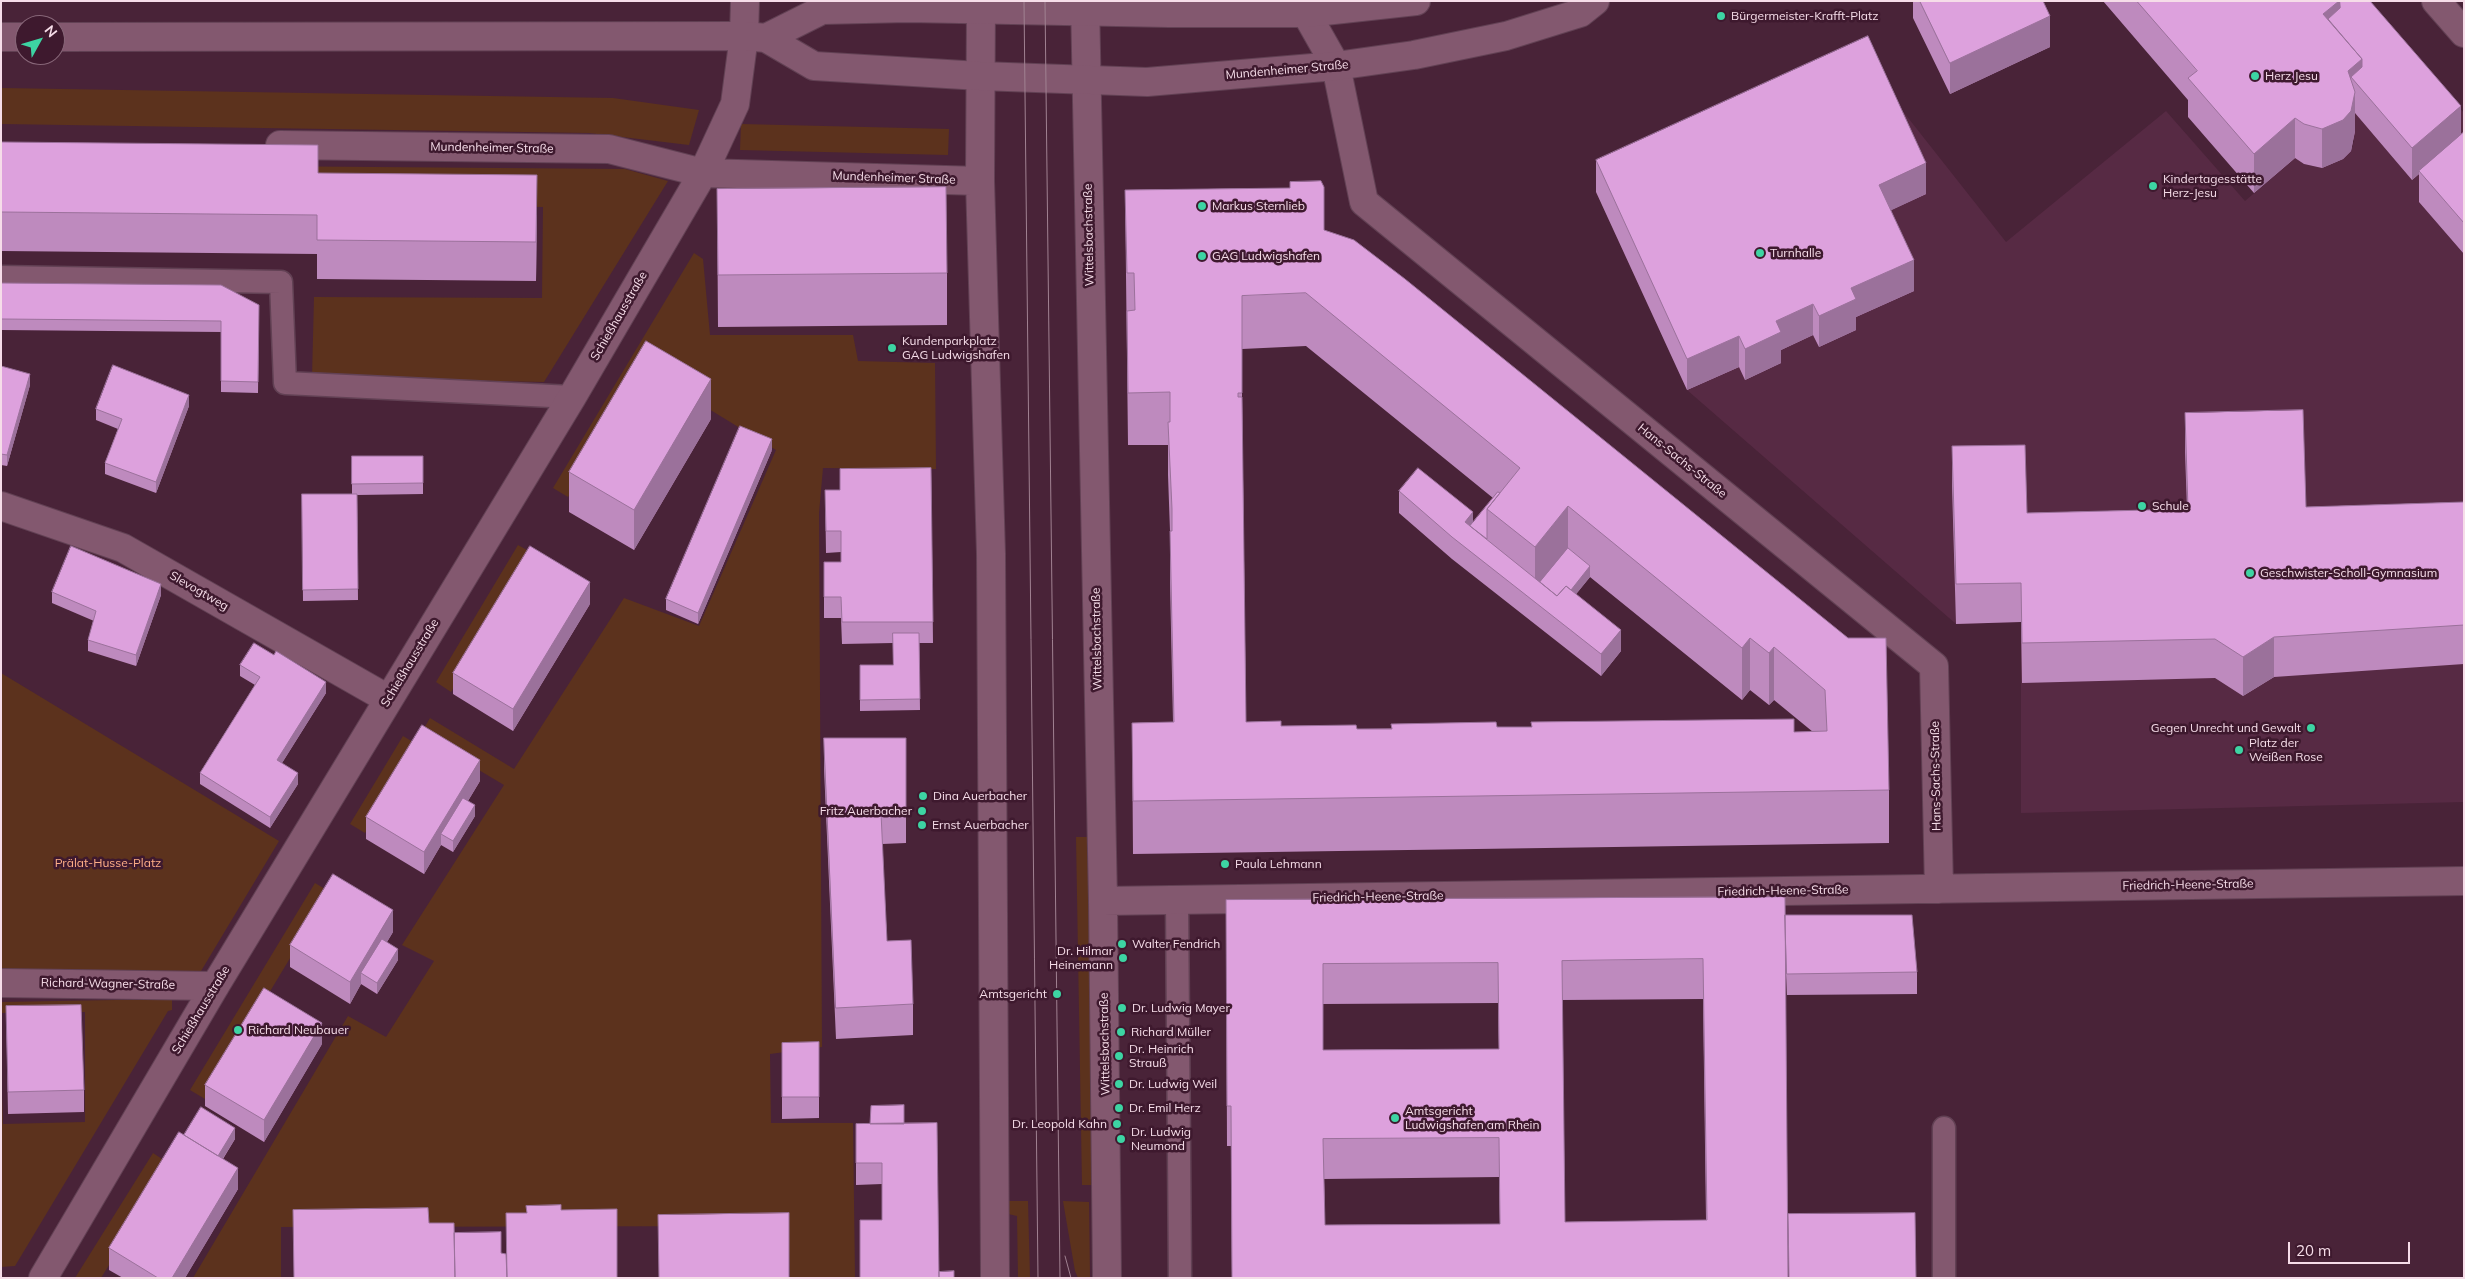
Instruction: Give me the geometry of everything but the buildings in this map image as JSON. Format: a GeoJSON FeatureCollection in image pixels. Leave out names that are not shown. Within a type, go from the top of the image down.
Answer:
{"type":"FeatureCollection","features":[{"type":"Feature","properties":{"kind":"street"},"geometry":{"type":"LineString","coordinates":[[745,1],[755,37]]}},
{"type":"Feature","properties":{"kind":"street"},"geometry":{"type":"LineString","coordinates":[[65,38],[755,37],[822,10],[981,5],[1085,6],[1169,14],[1416,1]]}},
{"type":"Feature","properties":{"kind":"street","name":"Mundenheimer Straße"},"geometry":{"type":"LineString","coordinates":[[755,37],[814,66],[980,76],[1147,82],[1336,66],[1414,55],[1506,36],[1580,13],[1595,1]]}},
{"type":"Feature","properties":{"kind":"street"},"geometry":{"type":"LineString","coordinates":[[2436,1],[2464,33]]}},
{"type":"Feature","properties":{"kind":"street"},"geometry":{"type":"LineString","coordinates":[[981,5],[980,181],[991,554],[996,1278]]}},
{"type":"Feature","properties":{"kind":"street","name":"Wittelsbachstraße"},"geometry":{"type":"LineString","coordinates":[[1085,6],[1103,901],[1107,1278]]}},
{"type":"Feature","properties":{"kind":"street"},"geometry":{"type":"LineString","coordinates":[[1305,7],[1336,66]]}},
{"type":"Feature","properties":{"kind":"street","name":"Schießhausstraße"},"geometry":{"type":"LineString","coordinates":[[43,1278],[215,986],[572,397],[703,173],[735,104],[755,37]]}},
{"type":"Feature","properties":{"kind":"street"},"geometry":{"type":"LineString","coordinates":[[1,38],[15,38]]}},
{"type":"Feature","properties":{"kind":"street","name":"Hans-Sachs-Straße"},"geometry":{"type":"LineString","coordinates":[[1336,66],[1364,202],[1934,666],[1939,889]]}},
{"type":"Feature","properties":{"kind":"street","name":"Mundenheimer Straße"},"geometry":{"type":"LineString","coordinates":[[250,145],[609,149],[703,173],[980,181]]}},
{"type":"Feature","properties":{"kind":"street","name":"Slevogtweg"},"geometry":{"type":"LineString","coordinates":[[1,506],[123,548],[388,698]]}},
{"type":"Feature","properties":{"kind":"street","name":"Friedrich-Heene-Straße"},"geometry":{"type":"LineString","coordinates":[[1103,901],[2464,881]]}},
{"type":"Feature","properties":{"kind":"street","name":"Richard-Wagner-Straße"},"geometry":{"type":"LineString","coordinates":[[1,983],[215,986]]}},
{"type":"Feature","properties":{"kind":"lane"},"geometry":{"type":"LineString","coordinates":[[1,277],[281,282],[285,383],[572,397]]}},
{"type":"Feature","properties":{"kind":"lane"},"geometry":{"type":"LineString","coordinates":[[1177,900],[1180,1278]]}},
{"type":"Feature","properties":{"kind":"lane"},"geometry":{"type":"LineString","coordinates":[[1944,1128],[1944,1278]]}},
{"type":"Feature","properties":{"kind":"shaded area","name":"Schule"},"geometry":{"type":"Polygon","coordinates":[[[2368,1],[2464,113],[2464,802],[2021,813],[2021,622],[1956,624],[1687,390],[1596,192],[1868,67],[2006,242],[2166,111],[2245,201],[2295,158],[2304,164],[2322,168],[2343,159],[2351,151],[2354,141],[2353,120],[2368,1]]]}},
{"type":"Feature","properties":{"kind":"green space"},"geometry":{"type":"Polygon","coordinates":[[[1,88],[613,98],[699,110],[689,145],[589,133],[1,124],[1,88]]]}},
{"type":"Feature","properties":{"kind":"green space"},"geometry":{"type":"Polygon","coordinates":[[[741,124],[949,129],[948,155],[740,150],[741,124]]]}},
{"type":"Feature","properties":{"kind":"green space"},"geometry":{"type":"Polygon","coordinates":[[[1,164],[625,169],[668,181],[544,382],[312,377],[314,297],[542,298],[543,207],[331,204],[1,164]]]}},
{"type":"Feature","properties":{"kind":"green space"},"geometry":{"type":"Polygon","coordinates":[[[694,253],[703,259],[710,335],[853,335],[858,361],[935,363],[936,469],[823,468],[819,513],[822,1047],[770,1054],[771,1123],[853,1123],[855,1278],[790,1278],[788,1226],[281,1227],[281,1278],[193,1278],[348,1016],[386,1037],[434,961],[402,945],[504,785],[420,735],[430,718],[514,769],[624,598],[699,626],[776,450],[645,370],[568,497],[553,488],[694,253]]]}},
{"type":"Feature","properties":{"kind":"green space"},"geometry":{"type":"Polygon","coordinates":[[[518,545],[534,554],[451,692],[436,682],[518,545]]]}},
{"type":"Feature","properties":{"kind":"green space","name":"Prälat-Husse-Platz"},"geometry":{"type":"Polygon","coordinates":[[[1,673],[279,841],[201,971],[1,970],[1,673]]]}},
{"type":"Feature","properties":{"kind":"green space"},"geometry":{"type":"Polygon","coordinates":[[[403,736],[418,745],[365,833],[350,824],[403,736]]]}},
{"type":"Feature","properties":{"kind":"green space"},"geometry":{"type":"Polygon","coordinates":[[[1076,837],[1091,837],[1096,1185],[1082,1185],[1076,837]]]}},
{"type":"Feature","properties":{"kind":"green space"},"geometry":{"type":"Polygon","coordinates":[[[315,883],[330,892],[205,1099],[190,1090],[315,883]]]}},
{"type":"Feature","properties":{"kind":"green space"},"geometry":{"type":"Polygon","coordinates":[[[172,999],[172,1010],[168,1011],[15,1266],[1,1267],[1,1069],[3,1124],[85,1122],[85,1012],[1,1013],[1,1002],[172,999]]]}},
{"type":"Feature","properties":{"kind":"green space"},"geometry":{"type":"Polygon","coordinates":[[[153,1153],[171,1165],[101,1278],[75,1278],[153,1153]]]}},
{"type":"Feature","properties":{"kind":"green space"},"geometry":{"type":"Polygon","coordinates":[[[1003,1201],[1028,1201],[1030,1278],[1018,1278],[1017,1216],[1004,1213],[1003,1201]]]}},
{"type":"Feature","properties":{"kind":"green space"},"geometry":{"type":"Polygon","coordinates":[[[1063,1201],[1089,1202],[1090,1278],[1078,1278],[1075,1271],[1063,1201]]]}},
{"type":"Feature","properties":{"kind":"tram line"},"geometry":{"type":"LineString","coordinates":[[1024,1],[1038,1278]]}},
{"type":"Feature","properties":{"kind":"tram line"},"geometry":{"type":"LineString","coordinates":[[1045,1],[1060,1278]]}},
{"type":"Feature","properties":{"kind":"tram line"},"geometry":{"type":"LineString","coordinates":[[1065,1256],[1071,1278]]}},
{"type":"Feature","properties":{"kind":"place","name":"Bürgermeister-Krafft-Platz"},"geometry":{"type":"Point","coordinates":[1721,16]}},
{"type":"Feature","properties":{"kind":"place","name":"Herz Jesu"},"geometry":{"type":"Point","coordinates":[2255,76]}},
{"type":"Feature","properties":{"kind":"place","name":"Kindertagesstätte Herz-Jesu"},"geometry":{"type":"Point","coordinates":[2153,186]}},
{"type":"Feature","properties":{"kind":"place","name":"Markus Sternlieb"},"geometry":{"type":"Point","coordinates":[1202,206]}},
{"type":"Feature","properties":{"kind":"place","name":"Turnhalle"},"geometry":{"type":"Point","coordinates":[1760,253]}},
{"type":"Feature","properties":{"kind":"place","name":"GAG Ludwigshafen"},"geometry":{"type":"Point","coordinates":[1202,256]}},
{"type":"Feature","properties":{"kind":"place","name":"Kundenparkplatz GAG Ludwigshafen"},"geometry":{"type":"Point","coordinates":[892,348]}},
{"type":"Feature","properties":{"kind":"place","name":"Schule"},"geometry":{"type":"Point","coordinates":[2142,506]}},
{"type":"Feature","properties":{"kind":"place","name":"Geschwister-Scholl-Gymnasium"},"geometry":{"type":"Point","coordinates":[2250,573]}},
{"type":"Feature","properties":{"kind":"place","name":"Gegen Unrecht und Gewalt"},"geometry":{"type":"Point","coordinates":[2311,728]}},
{"type":"Feature","properties":{"kind":"place","name":"Platz der Weißen Rose"},"geometry":{"type":"Point","coordinates":[2239,750]}},
{"type":"Feature","properties":{"kind":"place","name":"Dina Auerbacher"},"geometry":{"type":"Point","coordinates":[923,796]}},
{"type":"Feature","properties":{"kind":"place","name":"Fritz Auerbacher"},"geometry":{"type":"Point","coordinates":[922,811]}},
{"type":"Feature","properties":{"kind":"place","name":"Ernst Auerbacher"},"geometry":{"type":"Point","coordinates":[922,825]}},
{"type":"Feature","properties":{"kind":"place","name":"Paula Lehmann"},"geometry":{"type":"Point","coordinates":[1225,864]}},
{"type":"Feature","properties":{"kind":"place","name":"Walter Fendrich"},"geometry":{"type":"Point","coordinates":[1122,944]}},
{"type":"Feature","properties":{"kind":"place","name":"Dr. Hilmar Heinemann"},"geometry":{"type":"Point","coordinates":[1123,958]}},
{"type":"Feature","properties":{"kind":"place","name":"Amtsgericht"},"geometry":{"type":"Point","coordinates":[1057,994]}},
{"type":"Feature","properties":{"kind":"place","name":"Dr. Ludwig Mayer"},"geometry":{"type":"Point","coordinates":[1122,1008]}},
{"type":"Feature","properties":{"kind":"place","name":"Richard Neubauer"},"geometry":{"type":"Point","coordinates":[238,1030]}},
{"type":"Feature","properties":{"kind":"place","name":"Richard Müller"},"geometry":{"type":"Point","coordinates":[1121,1032]}},
{"type":"Feature","properties":{"kind":"place","name":"Dr. Heinrich Strauß"},"geometry":{"type":"Point","coordinates":[1119,1056]}},
{"type":"Feature","properties":{"kind":"place","name":"Dr. Ludwig Weil"},"geometry":{"type":"Point","coordinates":[1119,1084]}},
{"type":"Feature","properties":{"kind":"place","name":"Dr. Emil Herz"},"geometry":{"type":"Point","coordinates":[1119,1108]}},
{"type":"Feature","properties":{"kind":"place","name":"Amtsgericht Ludwigshafen am Rhein"},"geometry":{"type":"Point","coordinates":[1395,1118]}},
{"type":"Feature","properties":{"kind":"place","name":"Dr. Leopold Kahn"},"geometry":{"type":"Point","coordinates":[1117,1124]}},
{"type":"Feature","properties":{"kind":"place","name":"Dr. Ludwig Neumond"},"geometry":{"type":"Point","coordinates":[1121,1139]}}]}
